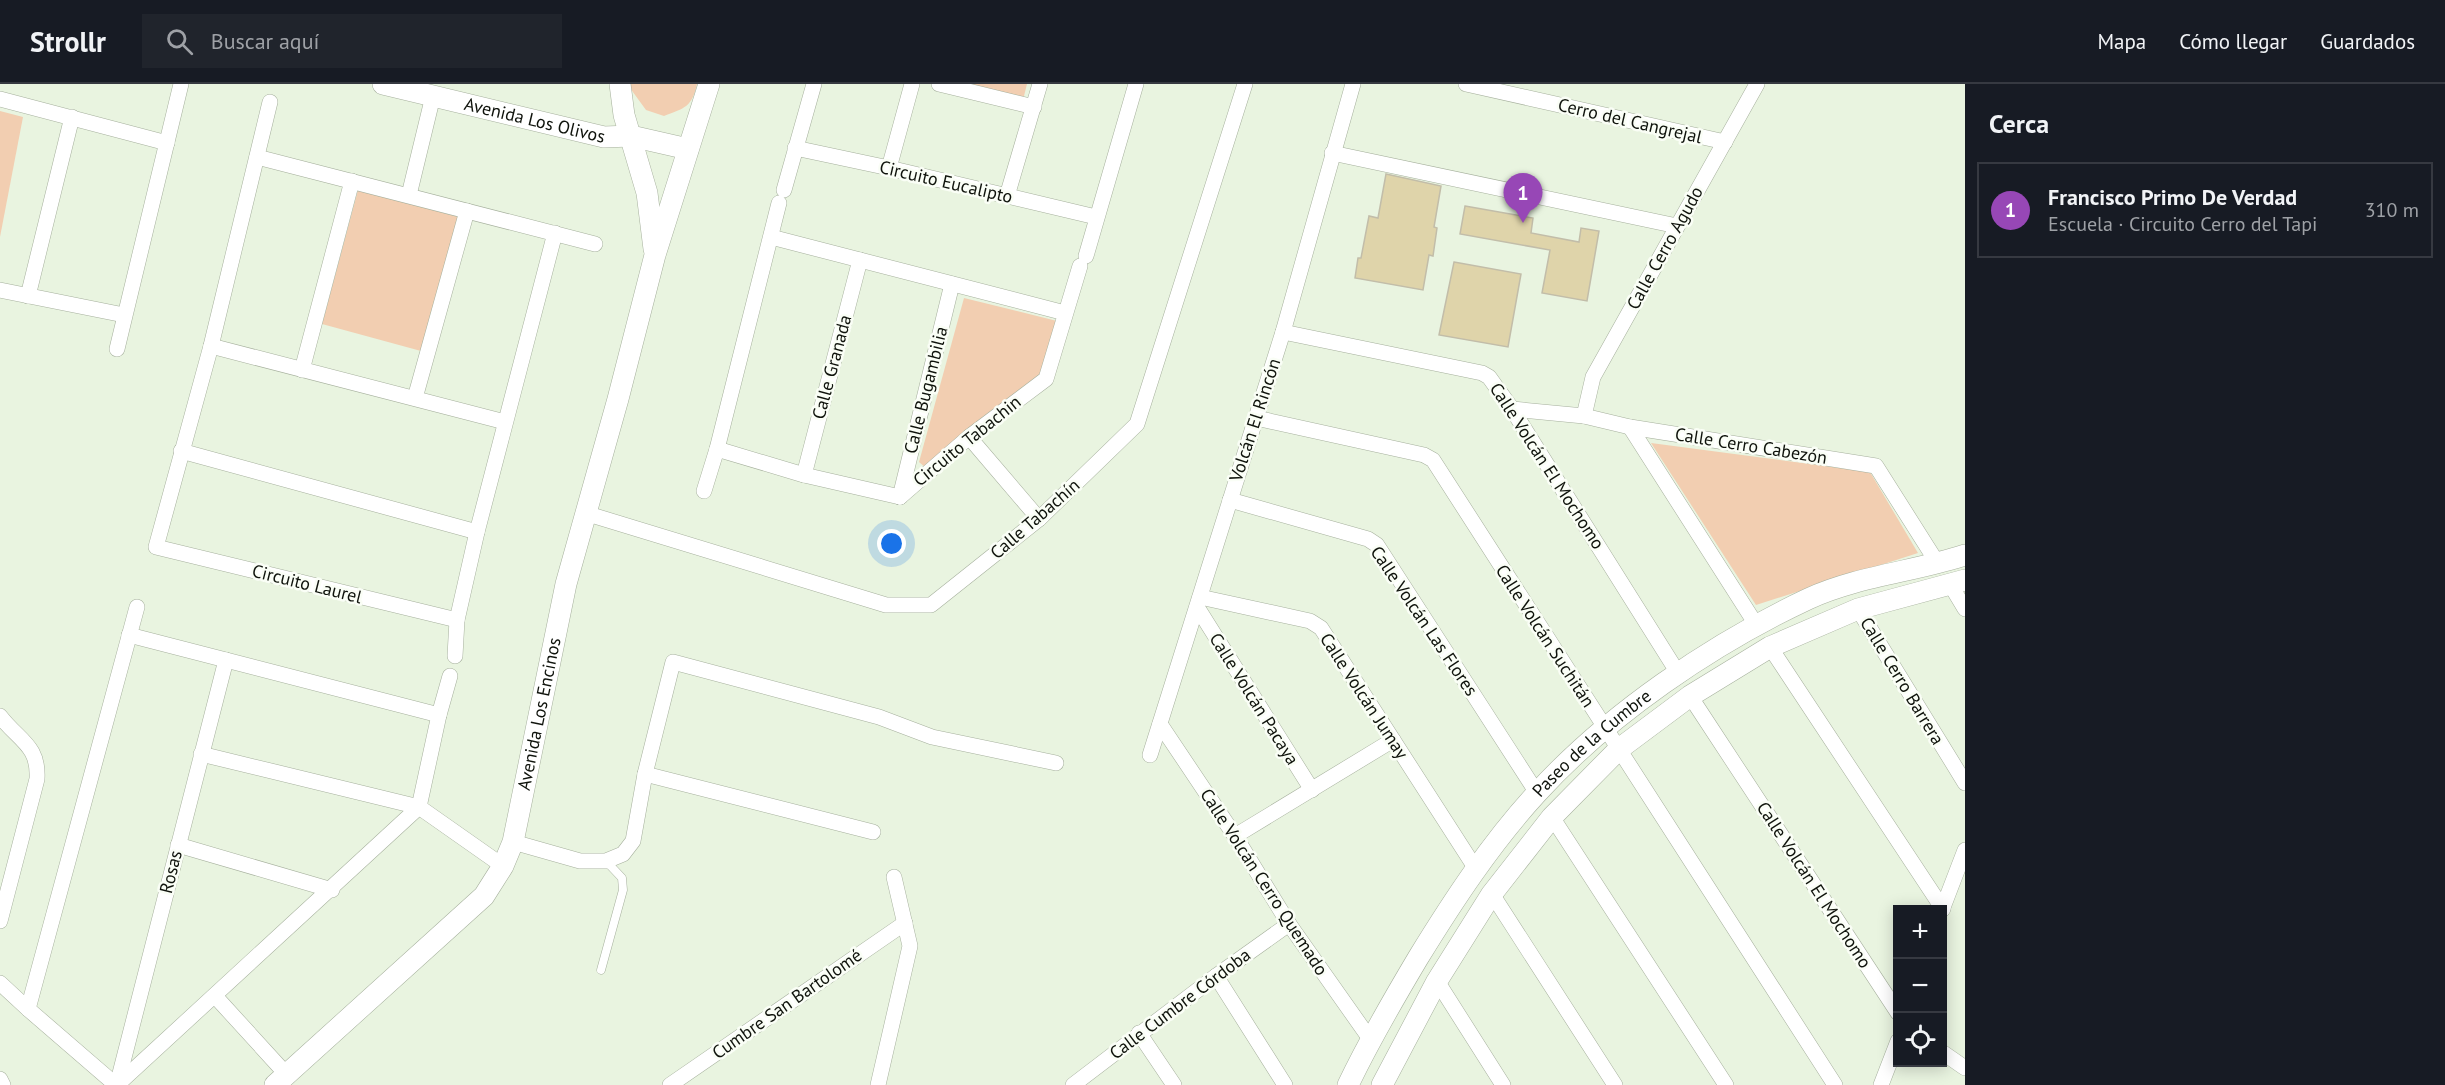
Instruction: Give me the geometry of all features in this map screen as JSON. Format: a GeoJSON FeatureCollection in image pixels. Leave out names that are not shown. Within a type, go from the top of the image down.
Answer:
{"type":"FeatureCollection","features":[{"type":"Feature","properties":{"kind":"street"},"geometry":{"type":"LineString","coordinates":[[117,349],[181,84]]}},
{"type":"Feature","properties":{"kind":"street","name":"Avenida Los Olivos"},"geometry":{"type":"LineString","coordinates":[[383,84],[604,137],[631,136],[688,149]]}},
{"type":"Feature","properties":{"kind":"street","name":"Avenida Los Encinos"},"geometry":{"type":"LineString","coordinates":[[620,84],[624,115],[647,194],[655,255]]}},
{"type":"Feature","properties":{"kind":"street","name":"Avenida Los Encinos"},"geometry":{"type":"LineString","coordinates":[[281,1080],[484,896],[503,866],[513,842],[566,584],[618,399],[655,255],[709,84]]}},
{"type":"Feature","properties":{"kind":"street"},"geometry":{"type":"LineString","coordinates":[[704,491],[814,84]]}},
{"type":"Feature","properties":{"kind":"street"},"geometry":{"type":"LineString","coordinates":[[889,168],[912,84]]}},
{"type":"Feature","properties":{"kind":"street"},"geometry":{"type":"LineString","coordinates":[[939,84],[1034,107]]}},
{"type":"Feature","properties":{"kind":"street"},"geometry":{"type":"LineString","coordinates":[[1007,196],[1040,84]]}},
{"type":"Feature","properties":{"kind":"street"},"geometry":{"type":"LineString","coordinates":[[1096,217],[1136,84]]}},
{"type":"Feature","properties":{"kind":"street","name":"Calle Tabachín"},"geometry":{"type":"LineString","coordinates":[[585,513],[886,605],[931,605],[1039,519],[1137,424],[1245,84]]}},
{"type":"Feature","properties":{"kind":"street","name":"Volcán El Rincón"},"geometry":{"type":"LineString","coordinates":[[1150,755],[1283,332],[1353,84]]}},
{"type":"Feature","properties":{"kind":"street","name":"Cerro del Cangrejal"},"geometry":{"type":"LineString","coordinates":[[1466,84],[1725,142]]}},
{"type":"Feature","properties":{"kind":"street","name":"Calle Cerro Agudo"},"geometry":{"type":"LineString","coordinates":[[1584,416],[1593,376],[1757,84]]}},
{"type":"Feature","properties":{"kind":"street"},"geometry":{"type":"LineString","coordinates":[[409,195],[433,96]]}},
{"type":"Feature","properties":{"kind":"street"},"geometry":{"type":"LineString","coordinates":[[0,99],[167,143]]}},
{"type":"Feature","properties":{"kind":"street"},"geometry":{"type":"LineString","coordinates":[[270,102],[211,346],[181,451],[477,532]]}},
{"type":"Feature","properties":{"kind":"street"},"geometry":{"type":"LineString","coordinates":[[28,296],[72,117]]}},
{"type":"Feature","properties":{"kind":"street","name":"Circuito Eucalipto"},"geometry":{"type":"LineString","coordinates":[[795,148],[1096,217]]}},
{"type":"Feature","properties":{"kind":"street"},"geometry":{"type":"LineString","coordinates":[[1332,153],[1677,226]]}},
{"type":"Feature","properties":{"kind":"street"},"geometry":{"type":"LineString","coordinates":[[257,157],[595,244]]}},
{"type":"Feature","properties":{"kind":"street"},"geometry":{"type":"LineString","coordinates":[[302,370],[352,181]]}},
{"type":"Feature","properties":{"kind":"street"},"geometry":{"type":"LineString","coordinates":[[415,398],[467,211]]}},
{"type":"Feature","properties":{"kind":"street","name":"Circuito Tabachin"},"geometry":{"type":"LineString","coordinates":[[717,449],[804,475],[900,497],[969,437],[1046,379],[1096,217]]}},
{"type":"Feature","properties":{"kind":"street"},"geometry":{"type":"LineString","coordinates":[[455,657],[457,620],[477,532],[555,233]]}},
{"type":"Feature","properties":{"kind":"street"},"geometry":{"type":"LineString","coordinates":[[771,237],[1065,313]]}},
{"type":"Feature","properties":{"kind":"street","name":"Calle Granada"},"geometry":{"type":"LineString","coordinates":[[804,475],[860,260]]}},
{"type":"Feature","properties":{"kind":"street","name":"Calle Bugambilia"},"geometry":{"type":"LineString","coordinates":[[900,497],[952,284]]}},
{"type":"Feature","properties":{"kind":"street"},"geometry":{"type":"LineString","coordinates":[[0,290],[124,315]]}},
{"type":"Feature","properties":{"kind":"street","name":"Calle Volcán El Mochomo"},"geometry":{"type":"LineString","coordinates":[[1283,332],[1482,373],[1489,377],[1512,409],[1678,673]]}},
{"type":"Feature","properties":{"kind":"street"},"geometry":{"type":"LineString","coordinates":[[211,346],[506,422]]}},
{"type":"Feature","properties":{"kind":"street","name":"Calle Cerro Cabezón"},"geometry":{"type":"LineString","coordinates":[[1512,409],[1584,416],[1630,427],[1876,466],[1938,564]]}},
{"type":"Feature","properties":{"kind":"street","name":"Calle Volcán Suchitán"},"geometry":{"type":"LineString","coordinates":[[1256,418],[1424,455],[1433,460],[1835,1085]]}},
{"type":"Feature","properties":{"kind":"street"},"geometry":{"type":"LineString","coordinates":[[1630,427],[1757,626]]}},
{"type":"Feature","properties":{"kind":"street"},"geometry":{"type":"LineString","coordinates":[[969,437],[1039,519]]}},
{"type":"Feature","properties":{"kind":"street","name":"Circuito Laurel"},"geometry":{"type":"LineString","coordinates":[[181,451],[156,547],[457,620]]}},
{"type":"Feature","properties":{"kind":"street","name":"Calle Volcán Las Flores"},"geometry":{"type":"LineString","coordinates":[[1230,500],[1368,539],[1377,545],[1537,793]]}},
{"type":"Feature","properties":{"kind":"street","name":"Paseo de la Cumbre"},"geometry":{"type":"LineString","coordinates":[[1348,1085],[1370,1039],[1476,869],[1537,793],[1604,728],[1678,673],[1757,626],[1810,598],[1873,577],[1938,564],[1965,555]]}},
{"type":"Feature","properties":{"kind":"street"},"geometry":{"type":"LineString","coordinates":[[1958,582],[1965,609]]}},
{"type":"Feature","properties":{"kind":"street","name":"Paseo de la Cumbre"},"geometry":{"type":"LineString","coordinates":[[1387,1082],[1437,981],[1492,894],[1552,817],[1619,749],[1690,696],[1770,647],[1858,609],[1958,582]]}},
{"type":"Feature","properties":{"kind":"street","name":"Calle Volcán Jumay"},"geometry":{"type":"LineString","coordinates":[[1198,602],[1310,621],[1321,628],[1476,869]]}},
{"type":"Feature","properties":{"kind":"street","name":"Calle Volcán Pacaya"},"geometry":{"type":"LineString","coordinates":[[1198,602],[1312,790]]}},
{"type":"Feature","properties":{"kind":"street"},"geometry":{"type":"LineString","coordinates":[[28,1009],[137,607]]}},
{"type":"Feature","properties":{"kind":"street","name":"Calle Cerro Barrera"},"geometry":{"type":"LineString","coordinates":[[1858,609],[1965,783]]}},
{"type":"Feature","properties":{"kind":"street"},"geometry":{"type":"LineString","coordinates":[[129,635],[439,715]]}},
{"type":"Feature","properties":{"kind":"street"},"geometry":{"type":"LineString","coordinates":[[1770,647],[1940,905]]}},
{"type":"Feature","properties":{"kind":"street","name":"Rosas"},"geometry":{"type":"LineString","coordinates":[[117,1085],[226,660]]}},
{"type":"Feature","properties":{"kind":"street"},"geometry":{"type":"LineString","coordinates":[[513,842],[580,861],[606,861],[623,855],[633,841],[645,774],[673,662],[879,717],[932,737],[1056,763]]}},
{"type":"Feature","properties":{"kind":"street"},"geometry":{"type":"LineString","coordinates":[[0,983],[117,1085],[332,890],[419,807],[450,676]]}},
{"type":"Feature","properties":{"kind":"street","name":"Calle Volcán El Mochomo"},"geometry":{"type":"LineString","coordinates":[[1690,696],[1893,1005]]}},
{"type":"Feature","properties":{"kind":"street"},"geometry":{"type":"LineString","coordinates":[[0,716],[33,751],[38,762],[37,779],[0,921]]}},
{"type":"Feature","properties":{"kind":"street","name":"Calle Volcán Cerro Quemado"},"geometry":{"type":"LineString","coordinates":[[1160,724],[1235,836],[1289,924],[1370,1039]]}},
{"type":"Feature","properties":{"kind":"street"},"geometry":{"type":"LineString","coordinates":[[1235,836],[1393,740]]}},
{"type":"Feature","properties":{"kind":"street"},"geometry":{"type":"LineString","coordinates":[[201,754],[419,807],[503,866]]}},
{"type":"Feature","properties":{"kind":"street"},"geometry":{"type":"LineString","coordinates":[[645,774],[873,832]]}},
{"type":"Feature","properties":{"kind":"street"},"geometry":{"type":"LineString","coordinates":[[1552,817],[1726,1085]]}},
{"type":"Feature","properties":{"kind":"street"},"geometry":{"type":"LineString","coordinates":[[178,845],[332,890]]}},
{"type":"Feature","properties":{"kind":"street"},"geometry":{"type":"LineString","coordinates":[[1945,905],[1965,850]]}},
{"type":"Feature","properties":{"kind":"street"},"geometry":{"type":"LineString","coordinates":[[878,1085],[910,946],[894,877]]}},
{"type":"Feature","properties":{"kind":"street"},"geometry":{"type":"LineString","coordinates":[[1492,894],[1615,1085]]}},
{"type":"Feature","properties":{"kind":"street","name":"Cumbre San Bartolomé"},"geometry":{"type":"LineString","coordinates":[[670,1085],[905,923]]}},
{"type":"Feature","properties":{"kind":"street","name":"Calle Cumbre Córdoba"},"geometry":{"type":"LineString","coordinates":[[1073,1085],[1139,1033],[1289,924]]}},
{"type":"Feature","properties":{"kind":"street"},"geometry":{"type":"LineString","coordinates":[[1216,976],[1285,1085]]}},
{"type":"Feature","properties":{"kind":"street"},"geometry":{"type":"LineString","coordinates":[[1437,981],[1503,1085]]}},
{"type":"Feature","properties":{"kind":"street"},"geometry":{"type":"LineString","coordinates":[[215,996],[281,1080]]}},
{"type":"Feature","properties":{"kind":"street"},"geometry":{"type":"LineString","coordinates":[[1139,1033],[1174,1085]]}},
{"type":"Feature","properties":{"kind":"street"},"geometry":{"type":"LineString","coordinates":[[1881,1085],[1893,1054]]}},
{"type":"Feature","properties":{"kind":"street"},"geometry":{"type":"LineString","coordinates":[[1947,1055],[1965,1068]]}},
{"type":"Feature","properties":{"kind":"street"},"geometry":{"type":"LineString","coordinates":[[0,1079],[3,1085]]}},
{"type":"Feature","properties":{"kind":"lane"},"geometry":{"type":"LineString","coordinates":[[601,970],[623,890],[622,878],[606,861]]}},
{"type":"Feature","properties":{"kind":"shaded area"},"geometry":{"type":"Polygon","coordinates":[[[630,84],[697,84],[693,98],[686,106],[664,116],[646,110],[630,88],[630,84]]]}},
{"type":"Feature","properties":{"kind":"shaded area"},"geometry":{"type":"Polygon","coordinates":[[[960,84],[1027,84],[1023,100],[960,84]]]}},
{"type":"Feature","properties":{"kind":"shaded area"},"geometry":{"type":"Polygon","coordinates":[[[0,111],[23,117],[0,237],[0,111]]]}},
{"type":"Feature","properties":{"kind":"shaded area"},"geometry":{"type":"Polygon","coordinates":[[[358,190],[459,217],[421,351],[322,324],[358,190]]]}},
{"type":"Feature","properties":{"kind":"shaded area"},"geometry":{"type":"Polygon","coordinates":[[[964,298],[1057,321],[1040,379],[927,469],[919,462],[964,298]]]}},
{"type":"Feature","properties":{"kind":"shaded area"},"geometry":{"type":"Polygon","coordinates":[[[1651,443],[1870,472],[1918,553],[1756,605],[1651,443]]]}},
{"type":"Feature","properties":{"kind":"building"},"geometry":{"type":"Polygon","coordinates":[[[1386,174],[1441,186],[1434,227],[1437,228],[1433,256],[1429,255],[1423,290],[1355,278],[1369,216],[1378,218],[1386,174]]]}},
{"type":"Feature","properties":{"kind":"building"},"geometry":{"type":"Polygon","coordinates":[[[1465,206],[1533,218],[1531,233],[1579,242],[1581,228],[1599,231],[1587,301],[1542,293],[1550,250],[1460,234],[1465,206]]]}},
{"type":"Feature","properties":{"kind":"building"},"geometry":{"type":"Polygon","coordinates":[[[1454,262],[1521,274],[1508,347],[1439,335],[1454,262]]]}},
{"type":"Feature","properties":{"kind":"place","name":"Francisco Primo De Verdad"},"geometry":{"type":"Point","coordinates":[1523,223]}}]}
